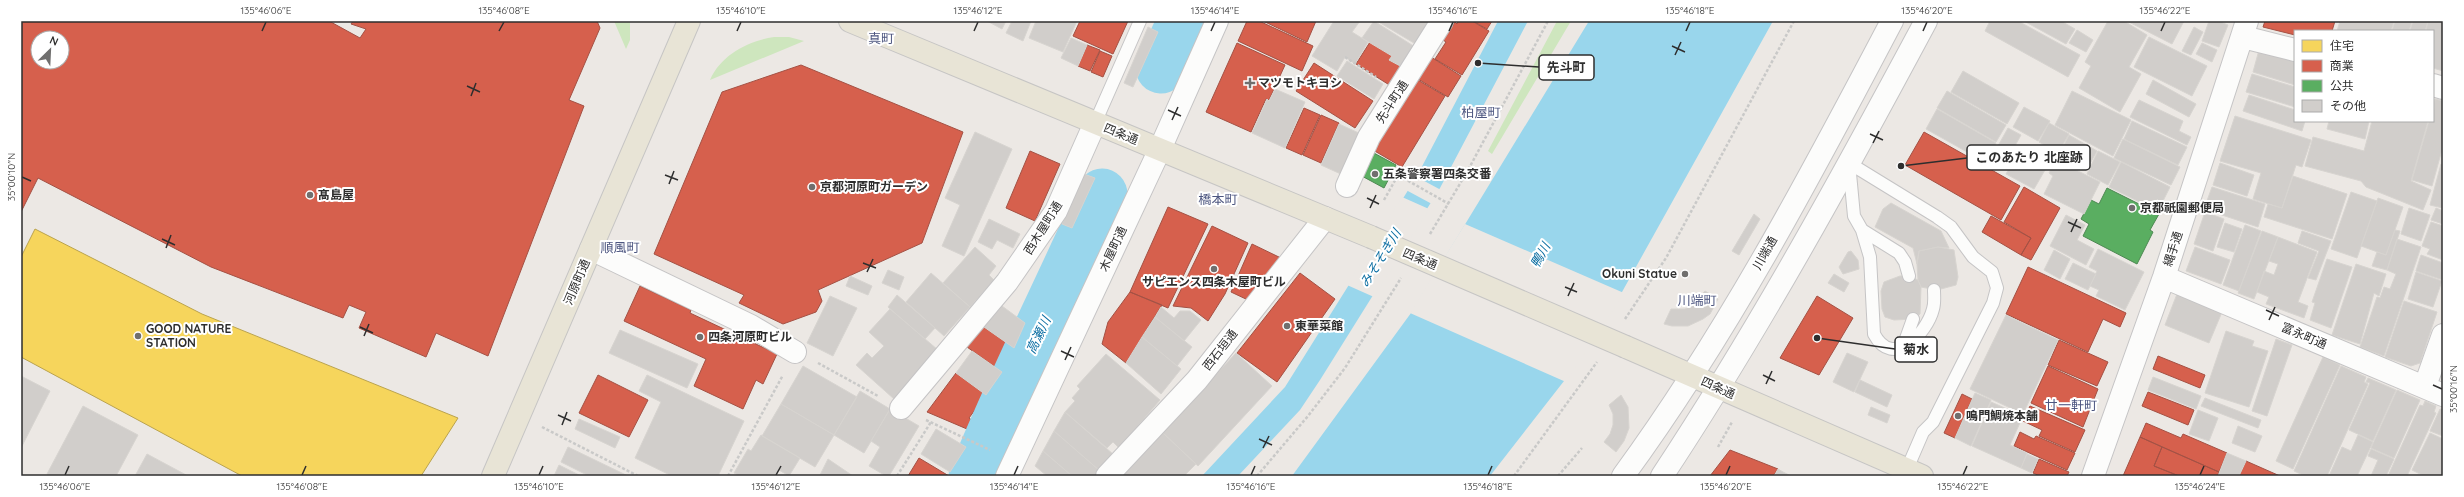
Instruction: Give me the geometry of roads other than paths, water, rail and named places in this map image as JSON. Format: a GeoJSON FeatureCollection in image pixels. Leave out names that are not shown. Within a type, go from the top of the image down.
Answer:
{"type":"FeatureCollection","features":[{"type":"Feature","properties":{"kind":"main road","name":"河原町通"},"geometry":{"type":"LineString","coordinates":[[493,476],[689,21]]}},
{"type":"Feature","properties":{"kind":"main road","name":"四条通"},"geometry":{"type":"LineString","coordinates":[[850,21],[1371,237],[1914,473]]}},
{"type":"Feature","properties":{"kind":"street","name":"木屋町通"},"geometry":{"type":"LineString","coordinates":[[1007,476],[1160,149],[1217,21]]}},
{"type":"Feature","properties":{"kind":"street","name":"先斗町通"},"geometry":{"type":"LineString","coordinates":[[1347,186],[1369,137],[1442,21]]}},
{"type":"Feature","properties":{"kind":"street","name":"川端通"},"geometry":{"type":"LineString","coordinates":[[1623,476],[1691,376],[1741,297],[1823,151],[1892,21]]}},
{"type":"Feature","properties":{"kind":"street"},"geometry":{"type":"LineString","coordinates":[[1662,476],[1719,388],[1850,163],[1926,21]]}},
{"type":"Feature","properties":{"kind":"street"},"geometry":{"type":"LineString","coordinates":[[2245,29],[2294,50]]}},
{"type":"Feature","properties":{"kind":"street","name":"縄手通"},"geometry":{"type":"LineString","coordinates":[[2093,476],[2164,277],[2245,29]]}},
{"type":"Feature","properties":{"kind":"street","name":"西木屋町通"},"geometry":{"type":"LineString","coordinates":[[901,408],[1007,282],[1056,211],[1095,123]]}},
{"type":"Feature","properties":{"kind":"street","name":"西石垣通"},"geometry":{"type":"LineString","coordinates":[[1107,476],[1196,380],[1325,218]]}},
{"type":"Feature","properties":{"kind":"street"},"geometry":{"type":"LineString","coordinates":[[591,249],[751,326],[796,352]]}},
{"type":"Feature","properties":{"kind":"street","name":"富永町通"},"geometry":{"type":"LineString","coordinates":[[2164,277],[2434,390]]}},
{"type":"Feature","properties":{"kind":"street"},"geometry":{"type":"LineString","coordinates":[[2434,390],[2443,335]]}},
{"type":"Feature","properties":{"kind":"lane","name":"西木屋町通"},"geometry":{"type":"LineString","coordinates":[[1095,123],[1140,21]]}},
{"type":"Feature","properties":{"kind":"lane"},"geometry":{"type":"LineString","coordinates":[[1850,163],[1854,216],[1862,230],[1870,257],[1874,334],[1879,343],[1886,349],[1894,351],[1902,348],[1917,335],[1930,318],[1933,308],[1934,290]]}},
{"type":"Feature","properties":{"kind":"lane"},"geometry":{"type":"LineString","coordinates":[[1850,163],[1938,217],[1951,228],[1973,257],[1992,272],[1997,288],[1990,310],[1933,422],[1923,432],[1914,473]]}},
{"type":"Feature","properties":{"kind":"lane"},"geometry":{"type":"LineString","coordinates":[[1862,230],[1898,252],[1905,262],[1908,276]]}},
{"type":"Feature","properties":{"kind":"lane"},"geometry":{"type":"LineString","coordinates":[[1902,348],[1907,339],[1913,318]]}},
{"type":"Feature","properties":{"kind":"water","name":"みそそぎ川"},"geometry":{"type":"Polygon","coordinates":[[[1498,21],[1528,21],[1440,188],[1320,380],[1300,410],[1238,476],[1202,476],[1285,387],[1417,176],[1498,21]]]}},
{"type":"Feature","properties":{"kind":"water","name":"鴨川"},"geometry":{"type":"Polygon","coordinates":[[[1589,21],[1773,21],[1622,292],[1564,381],[1490,476],[1292,476],[1411,313],[1589,21]]]}},
{"type":"Feature","properties":{"kind":"waterway","name":"高瀬川"},"geometry":{"type":"LineString","coordinates":[[1161,68],[1183,21]]}},
{"type":"Feature","properties":{"kind":"waterway","name":"高瀬川"},"geometry":{"type":"LineString","coordinates":[[974,476],[989,440],[1102,194]]}},
{"type":"Feature","properties":{"kind":"place","name":"先斗町"},"geometry":{"type":"Point","coordinates":[1478,63]}},
{"type":"Feature","properties":{"kind":"place","name":"マツモトキヨシ"},"geometry":{"type":"Point","coordinates":[1250,83]}},
{"type":"Feature","properties":{"kind":"place","name":"このあたり 北座跡"},"geometry":{"type":"Point","coordinates":[1901,166]}},
{"type":"Feature","properties":{"kind":"place","name":"五条警察署四条交番"},"geometry":{"type":"Point","coordinates":[1375,174]}},
{"type":"Feature","properties":{"kind":"place","name":"京都河原町ガーデン"},"geometry":{"type":"Point","coordinates":[812,187]}},
{"type":"Feature","properties":{"kind":"place","name":"髙島屋"},"geometry":{"type":"Point","coordinates":[310,195]}},
{"type":"Feature","properties":{"kind":"place","name":"京都祇園郵便局"},"geometry":{"type":"Point","coordinates":[2132,208]}},
{"type":"Feature","properties":{"kind":"place","name":"サピエンス四条木屋町ビル"},"geometry":{"type":"Point","coordinates":[1214,269]}},
{"type":"Feature","properties":{"kind":"place","name":"Okuni Statue"},"geometry":{"type":"Point","coordinates":[1685,274]}},
{"type":"Feature","properties":{"kind":"place","name":"東華菜館"},"geometry":{"type":"Point","coordinates":[1287,326]}},
{"type":"Feature","properties":{"kind":"place","name":"GOOD NATURE STATION"},"geometry":{"type":"Point","coordinates":[138,336]}},
{"type":"Feature","properties":{"kind":"place","name":"四条河原町ビル"},"geometry":{"type":"Point","coordinates":[700,337]}},
{"type":"Feature","properties":{"kind":"place","name":"菊水"},"geometry":{"type":"Point","coordinates":[1817,338]}},
{"type":"Feature","properties":{"kind":"place","name":"鳴門鯛焼本舗"},"geometry":{"type":"Point","coordinates":[1958,416]}},
{"type":"Feature","properties":{"kind":"district","name":"真町"},"geometry":{"type":"Point","coordinates":[881,38]}},
{"type":"Feature","properties":{"kind":"district","name":"柏屋町"},"geometry":{"type":"Point","coordinates":[1481,112]}},
{"type":"Feature","properties":{"kind":"district","name":"橋本町"},"geometry":{"type":"Point","coordinates":[1218,199]}},
{"type":"Feature","properties":{"kind":"district","name":"順風町"},"geometry":{"type":"Point","coordinates":[620,247]}},
{"type":"Feature","properties":{"kind":"district","name":"川端町"},"geometry":{"type":"Point","coordinates":[1697,300]}},
{"type":"Feature","properties":{"kind":"district","name":"廿一軒町"},"geometry":{"type":"Point","coordinates":[2071,405]}}]}
